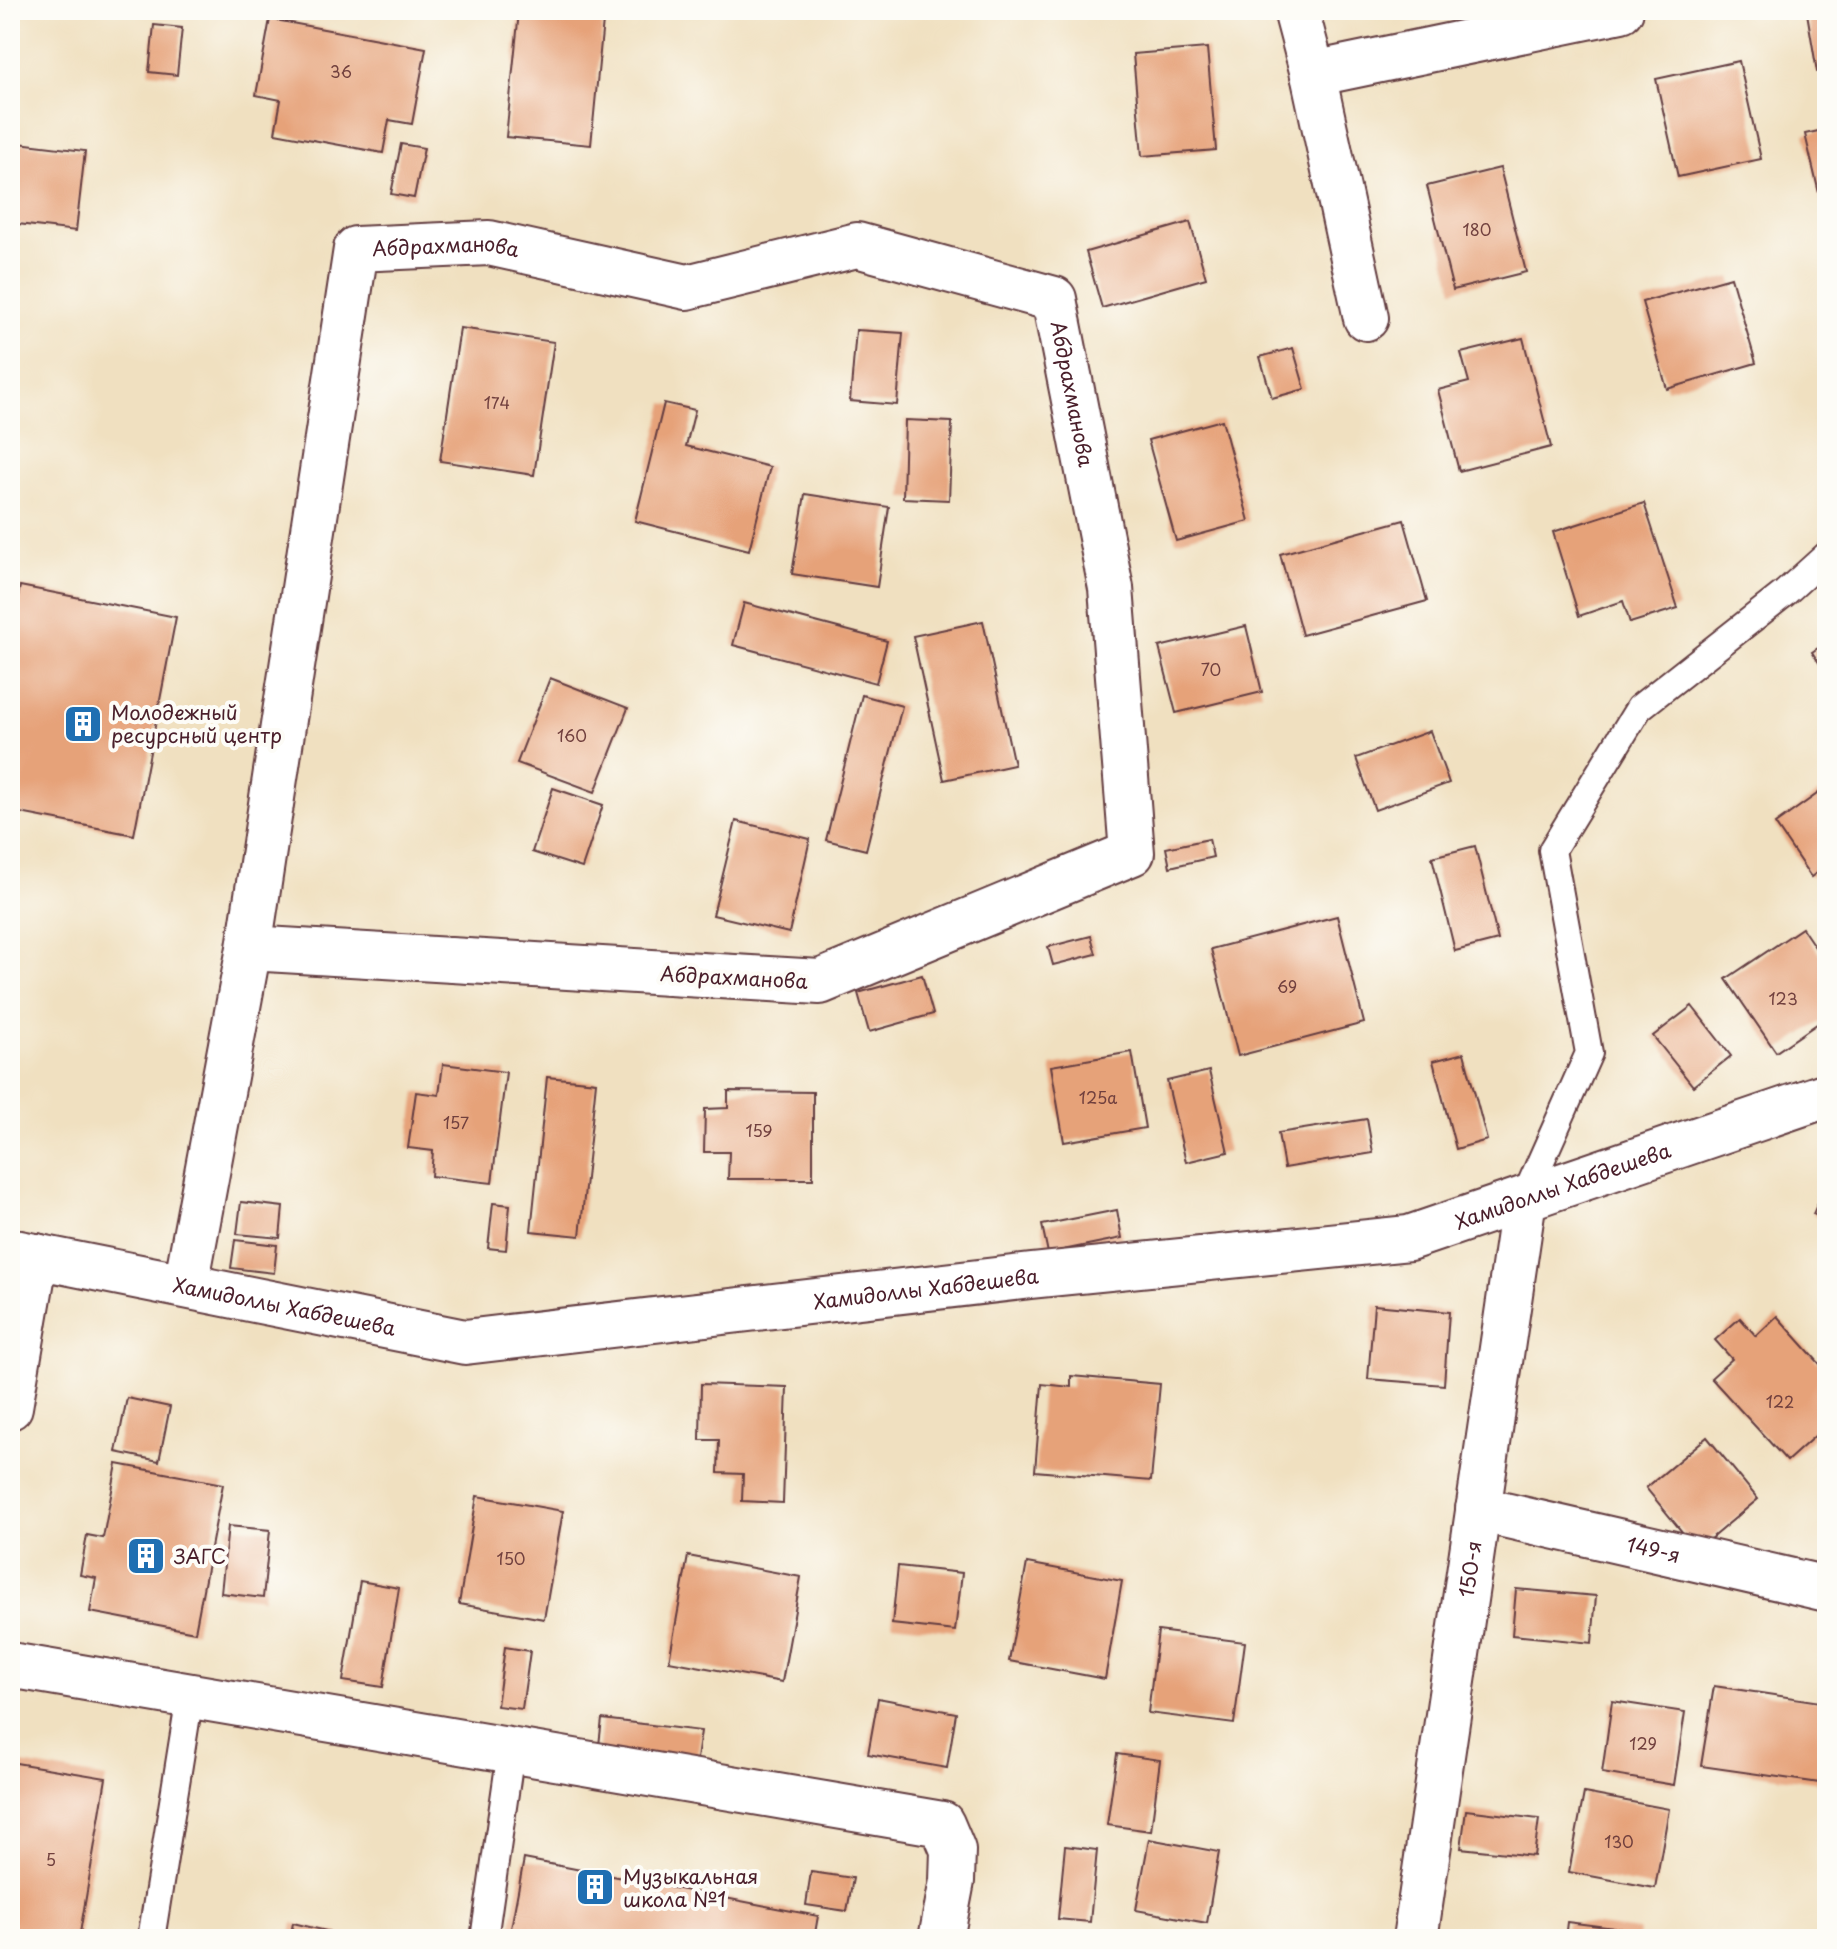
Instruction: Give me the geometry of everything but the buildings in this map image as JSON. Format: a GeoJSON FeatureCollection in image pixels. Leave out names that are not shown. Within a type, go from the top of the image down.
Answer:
{"type":"FeatureCollection","features":[{"type":"Feature","properties":{"kind":"street"},"geometry":{"type":"LineString","coordinates":[[1296,10],[1366,318]]}},
{"type":"Feature","properties":{"kind":"street"},"geometry":{"type":"LineString","coordinates":[[1313,74],[1621,10]]}},
{"type":"Feature","properties":{"kind":"street","name":"Абдрахманова"},"geometry":{"type":"LineString","coordinates":[[186,1285],[249,948],[356,249],[489,243],[687,287],[857,245],[1054,299],[1111,588],[1132,853],[820,982],[249,948]]}},
{"type":"Feature","properties":{"kind":"street","name":"Хамидоллы Хабдешева"},"geometry":{"type":"LineString","coordinates":[[23,1254],[465,1342],[1031,1276],[1409,1238],[1827,1095]]}},
{"type":"Feature","properties":{"kind":"street","name":"150-я"},"geometry":{"type":"LineString","coordinates":[[1415,1939],[1524,1199]]}},
{"type":"Feature","properties":{"kind":"street"},"geometry":{"type":"LineString","coordinates":[[10,1407],[23,1254]]}},
{"type":"Feature","properties":{"kind":"street","name":"149-я"},"geometry":{"type":"LineString","coordinates":[[1478,1509],[1827,1589]]}},
{"type":"Feature","properties":{"kind":"street"},"geometry":{"type":"LineString","coordinates":[[10,1665],[942,1824],[953,1850],[952,1881],[941,1939]]}},
{"type":"Feature","properties":{"kind":"lane"},"geometry":{"type":"LineString","coordinates":[[1524,1199],[1589,1053],[1552,850],[1639,708],[1785,593],[1827,555]]}},
{"type":"Feature","properties":{"kind":"lane"},"geometry":{"type":"LineString","coordinates":[[151,1939],[190,1696]]}},
{"type":"Feature","properties":{"kind":"lane"},"geometry":{"type":"LineString","coordinates":[[484,1939],[511,1751]]}},
{"type":"Feature","properties":{"kind":"place","name":"Молодежный ресурсный центр"},"geometry":{"type":"Point","coordinates":[83,724]}},
{"type":"Feature","properties":{"kind":"place","name":"ЗАГС"},"geometry":{"type":"Point","coordinates":[146,1556]}},
{"type":"Feature","properties":{"kind":"place","name":"Музыкальная школа №1"},"geometry":{"type":"Point","coordinates":[595,1887]}}]}
